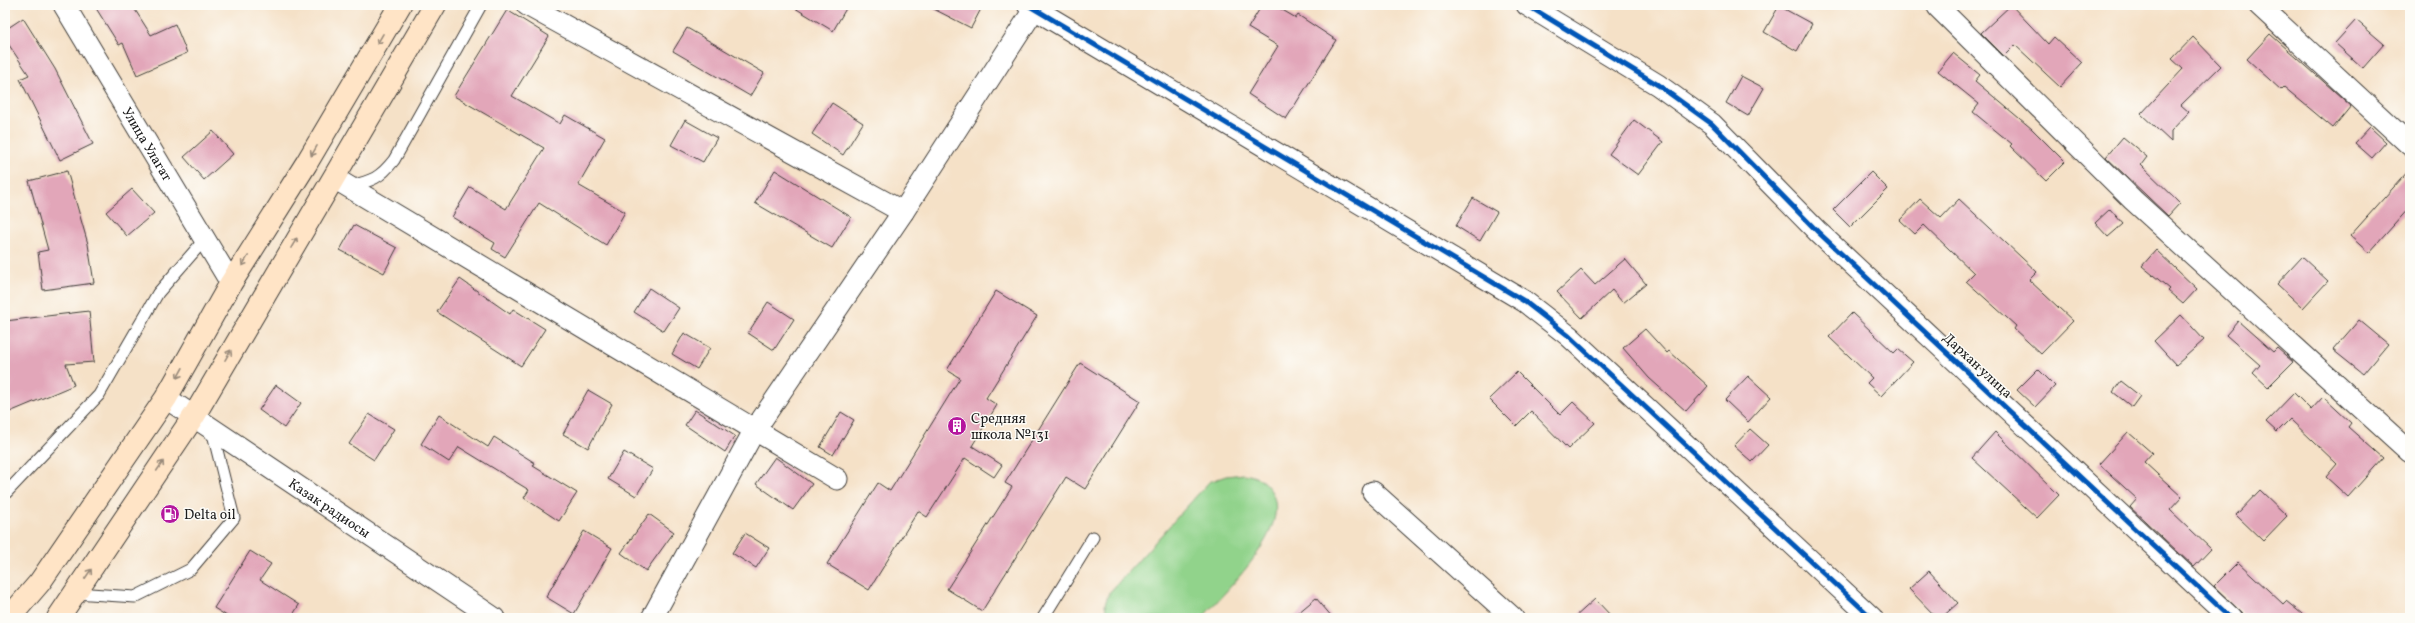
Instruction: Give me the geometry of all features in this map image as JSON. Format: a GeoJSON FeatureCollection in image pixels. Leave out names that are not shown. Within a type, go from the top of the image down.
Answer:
{"type":"FeatureCollection","features":[{"type":"Feature","properties":{"kind":"main road"},"geometry":{"type":"LineString","coordinates":[[10,618],[40,582],[166,398],[231,283],[306,164],[400,5]]}},
{"type":"Feature","properties":{"kind":"main road"},"geometry":{"type":"LineString","coordinates":[[58,618],[194,416],[341,182],[435,5]]}},
{"type":"Feature","properties":{"kind":"street","name":"Улица Улагат"},"geometry":{"type":"LineString","coordinates":[[64,5],[231,283]]}},
{"type":"Feature","properties":{"kind":"street"},"geometry":{"type":"LineString","coordinates":[[527,5],[902,212]]}},
{"type":"Feature","properties":{"kind":"street","name":"Дархан улица"},"geometry":{"type":"LineString","coordinates":[[1527,5],[1658,85],[1712,124],[1818,232],[2231,618]]}},
{"type":"Feature","properties":{"kind":"street"},"geometry":{"type":"LineString","coordinates":[[2259,5],[2410,145]]}},
{"type":"Feature","properties":{"kind":"street"},"geometry":{"type":"LineString","coordinates":[[652,618],[754,431],[902,212],[1033,6],[1524,301],[1569,336],[1872,618]]}},
{"type":"Feature","properties":{"kind":"street"},"geometry":{"type":"LineString","coordinates":[[1938,7],[2134,200],[2410,452]]}},
{"type":"Feature","properties":{"kind":"street"},"geometry":{"type":"LineString","coordinates":[[341,182],[754,431],[837,479]]}},
{"type":"Feature","properties":{"kind":"street","name":"Казак радиосы"},"geometry":{"type":"LineString","coordinates":[[166,398],[494,618]]}},
{"type":"Feature","properties":{"kind":"street"},"geometry":{"type":"LineString","coordinates":[[1373,492],[1513,618]]}},
{"type":"Feature","properties":{"kind":"lane"},"geometry":{"type":"LineString","coordinates":[[341,182],[372,181],[384,173],[394,160],[481,5]]}},
{"type":"Feature","properties":{"kind":"lane"},"geometry":{"type":"LineString","coordinates":[[5,494],[99,395],[158,293],[205,239]]}},
{"type":"Feature","properties":{"kind":"lane"},"geometry":{"type":"LineString","coordinates":[[75,593],[135,597],[191,569],[234,518],[212,430]]}},
{"type":"Feature","properties":{"kind":"lane"},"geometry":{"type":"LineString","coordinates":[[1043,618],[1093,537]]}},
{"type":"Feature","properties":{"kind":"green space"},"geometry":{"type":"Polygon","coordinates":[[[1244,474],[1259,479],[1266,484],[1271,491],[1276,506],[1273,523],[1254,558],[1240,576],[1202,618],[1107,618],[1105,604],[1109,593],[1209,482],[1226,476],[1244,474]]]}},
{"type":"Feature","properties":{"kind":"building"},"geometry":{"type":"Polygon","coordinates":[[[94,5],[132,5],[151,35],[175,24],[187,53],[137,75],[123,43],[119,45],[94,5]]]}},
{"type":"Feature","properties":{"kind":"building"},"geometry":{"type":"Polygon","coordinates":[[[790,5],[848,5],[833,31],[790,5]]]}},
{"type":"Feature","properties":{"kind":"building"},"geometry":{"type":"Polygon","coordinates":[[[926,5],[983,5],[971,28],[926,5]]]}},
{"type":"Feature","properties":{"kind":"building"},"geometry":{"type":"Polygon","coordinates":[[[1262,5],[1274,5],[1296,18],[1298,15],[1336,40],[1286,119],[1248,94],[1278,46],[1248,28],[1262,5]]]}},
{"type":"Feature","properties":{"kind":"building"},"geometry":{"type":"Polygon","coordinates":[[[2011,5],[2048,44],[2054,37],[2082,63],[2060,87],[2015,45],[2004,56],[1981,33],[2011,5]]]}},
{"type":"Feature","properties":{"kind":"building"},"geometry":{"type":"Polygon","coordinates":[[[1779,6],[1812,24],[1797,51],[1764,32],[1779,6]]]}},
{"type":"Feature","properties":{"kind":"building"},"geometry":{"type":"Polygon","coordinates":[[[507,10],[549,36],[512,96],[560,124],[565,115],[605,138],[578,185],[625,212],[606,245],[539,203],[505,257],[492,249],[495,243],[452,217],[470,187],[506,209],[544,148],[454,96],[507,10]]]}},
{"type":"Feature","properties":{"kind":"building"},"geometry":{"type":"Polygon","coordinates":[[[23,18],[55,69],[93,144],[60,160],[20,79],[29,75],[5,39],[5,30],[23,18]]]}},
{"type":"Feature","properties":{"kind":"building"},"geometry":{"type":"Polygon","coordinates":[[[2356,20],[2384,44],[2363,68],[2335,43],[2356,20]]]}},
{"type":"Feature","properties":{"kind":"building"},"geometry":{"type":"Polygon","coordinates":[[[687,28],[764,73],[750,96],[673,51],[687,28]]]}},
{"type":"Feature","properties":{"kind":"building"},"geometry":{"type":"Polygon","coordinates":[[[2270,34],[2351,106],[2333,128],[2284,87],[2281,90],[2247,59],[2270,34]]]}},
{"type":"Feature","properties":{"kind":"building"},"geometry":{"type":"Polygon","coordinates":[[[2193,37],[2221,66],[2181,105],[2189,112],[2171,131],[2171,142],[2141,114],[2183,69],[2172,59],[2193,37]]]}},
{"type":"Feature","properties":{"kind":"building"},"geometry":{"type":"Polygon","coordinates":[[[1953,53],[1980,75],[1975,81],[2032,129],[2065,162],[2046,181],[2010,146],[2012,144],[1973,112],[1979,104],[1938,71],[1953,53]]]}},
{"type":"Feature","properties":{"kind":"building"},"geometry":{"type":"Polygon","coordinates":[[[1741,76],[1764,88],[1748,116],[1726,103],[1741,76]]]}},
{"type":"Feature","properties":{"kind":"building"},"geometry":{"type":"Polygon","coordinates":[[[832,103],[863,123],[843,155],[812,134],[832,103]]]}},
{"type":"Feature","properties":{"kind":"building"},"geometry":{"type":"Polygon","coordinates":[[[685,120],[717,138],[703,162],[671,145],[685,120]]]}},
{"type":"Feature","properties":{"kind":"building"},"geometry":{"type":"Polygon","coordinates":[[[1634,120],[1663,142],[1638,175],[1609,154],[1634,120]]]}},
{"type":"Feature","properties":{"kind":"building"},"geometry":{"type":"Polygon","coordinates":[[[2370,127],[2386,142],[2372,158],[2355,143],[2370,127]]]}},
{"type":"Feature","properties":{"kind":"building"},"geometry":{"type":"Polygon","coordinates":[[[213,131],[233,154],[204,180],[184,157],[213,131]]]}},
{"type":"Feature","properties":{"kind":"building"},"geometry":{"type":"Polygon","coordinates":[[[2123,137],[2147,157],[2141,165],[2180,203],[2168,216],[2106,157],[2123,137]]]}},
{"type":"Feature","properties":{"kind":"building"},"geometry":{"type":"Polygon","coordinates":[[[2410,169],[2410,207],[2369,253],[2350,236],[2410,169]]]}},
{"type":"Feature","properties":{"kind":"building"},"geometry":{"type":"Polygon","coordinates":[[[775,170],[851,217],[832,248],[755,203],[775,170]]]}},
{"type":"Feature","properties":{"kind":"building"},"geometry":{"type":"Polygon","coordinates":[[[67,171],[88,244],[94,283],[43,290],[38,252],[48,250],[29,181],[67,171]]]}},
{"type":"Feature","properties":{"kind":"building"},"geometry":{"type":"Polygon","coordinates":[[[1871,172],[1888,189],[1850,227],[1833,210],[1871,172]]]}},
{"type":"Feature","properties":{"kind":"building"},"geometry":{"type":"Polygon","coordinates":[[[132,189],[154,213],[127,236],[106,212],[132,189]]]}},
{"type":"Feature","properties":{"kind":"building"},"geometry":{"type":"Polygon","coordinates":[[[1473,198],[1497,212],[1480,241],[1456,226],[1473,198]]]}},
{"type":"Feature","properties":{"kind":"building"},"geometry":{"type":"Polygon","coordinates":[[[1920,199],[1941,218],[1959,199],[2037,272],[2029,280],[2073,321],[2041,354],[2014,329],[2016,326],[1966,281],[1974,273],[1924,225],[1915,234],[1900,220],[1920,199]]]}},
{"type":"Feature","properties":{"kind":"building"},"geometry":{"type":"Polygon","coordinates":[[[2110,209],[2123,224],[2108,237],[2095,223],[2110,209]]]}},
{"type":"Feature","properties":{"kind":"building"},"geometry":{"type":"Polygon","coordinates":[[[354,225],[397,248],[384,273],[340,250],[354,225]]]}},
{"type":"Feature","properties":{"kind":"building"},"geometry":{"type":"Polygon","coordinates":[[[2156,250],[2197,289],[2183,304],[2168,291],[2170,289],[2142,266],[2156,250]]]}},
{"type":"Feature","properties":{"kind":"building"},"geometry":{"type":"Polygon","coordinates":[[[2302,257],[2328,281],[2303,308],[2277,284],[2302,257]]]}},
{"type":"Feature","properties":{"kind":"building"},"geometry":{"type":"Polygon","coordinates":[[[1625,259],[1646,284],[1623,303],[1612,290],[1582,318],[1557,292],[1581,270],[1595,285],[1625,259]]]}},
{"type":"Feature","properties":{"kind":"building"},"geometry":{"type":"Polygon","coordinates":[[[460,279],[510,314],[513,309],[545,329],[521,366],[437,312],[460,279]]]}},
{"type":"Feature","properties":{"kind":"building"},"geometry":{"type":"Polygon","coordinates":[[[649,288],[679,308],[664,331],[634,312],[649,288]]]}},
{"type":"Feature","properties":{"kind":"building","name":"Средняя школа №131"},"geometry":{"type":"Polygon","coordinates":[[[996,291],[1037,316],[986,398],[997,405],[972,446],[1002,465],[994,477],[965,458],[927,517],[918,511],[869,590],[827,564],[878,483],[890,491],[960,378],[947,370],[996,291]]]}},
{"type":"Feature","properties":{"kind":"building"},"geometry":{"type":"Polygon","coordinates":[[[768,302],[794,319],[774,350],[748,333],[768,302]]]}},
{"type":"Feature","properties":{"kind":"building"},"geometry":{"type":"Polygon","coordinates":[[[89,311],[94,362],[66,364],[74,385],[5,414],[5,321],[89,311]]]}},
{"type":"Feature","properties":{"kind":"building"},"geometry":{"type":"Polygon","coordinates":[[[1852,313],[1894,353],[1898,349],[1913,362],[1881,396],[1867,383],[1872,378],[1829,337],[1852,313]]]}},
{"type":"Feature","properties":{"kind":"building"},"geometry":{"type":"Polygon","coordinates":[[[2181,315],[2204,340],[2176,365],[2154,341],[2181,315]]]}},
{"type":"Feature","properties":{"kind":"building"},"geometry":{"type":"Polygon","coordinates":[[[2359,320],[2388,344],[2363,374],[2333,350],[2359,320]]]}},
{"type":"Feature","properties":{"kind":"building"},"geometry":{"type":"Polygon","coordinates":[[[2238,321],[2273,352],[2277,348],[2293,362],[2268,387],[2253,373],[2260,365],[2226,335],[2238,321]]]}},
{"type":"Feature","properties":{"kind":"building"},"geometry":{"type":"Polygon","coordinates":[[[1645,329],[1667,353],[1669,351],[1708,386],[1686,411],[1649,378],[1623,348],[1645,329]]]}},
{"type":"Feature","properties":{"kind":"building"},"geometry":{"type":"Polygon","coordinates":[[[684,333],[710,348],[697,369],[672,354],[684,333]]]}},
{"type":"Feature","properties":{"kind":"building","name":"Средняя школа №131"},"geometry":{"type":"Polygon","coordinates":[[[1080,363],[1140,401],[1085,489],[1066,477],[982,611],[947,589],[1012,487],[1005,483],[1080,363]]]}},
{"type":"Feature","properties":{"kind":"building"},"geometry":{"type":"Polygon","coordinates":[[[2038,369],[2055,386],[2035,407],[2017,390],[2038,369]]]}},
{"type":"Feature","properties":{"kind":"building"},"geometry":{"type":"Polygon","coordinates":[[[1517,372],[1560,415],[1573,402],[1595,423],[1568,449],[1531,411],[1516,426],[1489,399],[1517,372]]]}},
{"type":"Feature","properties":{"kind":"building"},"geometry":{"type":"Polygon","coordinates":[[[1748,376],[1771,397],[1748,422],[1725,400],[1748,376]]]}},
{"type":"Feature","properties":{"kind":"building"},"geometry":{"type":"Polygon","coordinates":[[[2121,381],[2140,396],[2132,407],[2113,392],[2121,381]]]}},
{"type":"Feature","properties":{"kind":"building"},"geometry":{"type":"Polygon","coordinates":[[[276,385],[301,403],[284,428],[259,410],[276,385]]]}},
{"type":"Feature","properties":{"kind":"building"},"geometry":{"type":"Polygon","coordinates":[[[588,390],[612,404],[588,448],[563,434],[588,390]]]}},
{"type":"Feature","properties":{"kind":"building"},"geometry":{"type":"Polygon","coordinates":[[[2294,393],[2311,410],[2323,397],[2351,423],[2348,427],[2383,458],[2348,497],[2326,477],[2337,464],[2290,419],[2277,432],[2266,422],[2294,393]]]}},
{"type":"Feature","properties":{"kind":"building"},"geometry":{"type":"Polygon","coordinates":[[[695,410],[735,436],[725,452],[685,425],[695,410]]]}},
{"type":"Feature","properties":{"kind":"building"},"geometry":{"type":"Polygon","coordinates":[[[841,412],[854,420],[833,455],[820,447],[841,412]]]}},
{"type":"Feature","properties":{"kind":"building"},"geometry":{"type":"Polygon","coordinates":[[[369,414],[394,429],[374,460],[349,444],[369,414]]]}},
{"type":"Feature","properties":{"kind":"building"},"geometry":{"type":"Polygon","coordinates":[[[439,415],[488,447],[494,437],[535,463],[533,466],[577,493],[559,521],[524,498],[529,490],[459,447],[449,462],[421,444],[439,415]]]}},
{"type":"Feature","properties":{"kind":"building"},"geometry":{"type":"Polygon","coordinates":[[[1750,429],[1768,445],[1752,462],[1734,446],[1750,429]]]}},
{"type":"Feature","properties":{"kind":"building"},"geometry":{"type":"Polygon","coordinates":[[[1995,432],[2059,495],[2037,518],[1972,458],[1995,432]]]}},
{"type":"Feature","properties":{"kind":"building"},"geometry":{"type":"Polygon","coordinates":[[[2128,432],[2152,453],[2144,462],[2182,497],[2170,510],[2211,549],[2194,567],[2130,507],[2137,499],[2099,464],[2128,432]]]}},
{"type":"Feature","properties":{"kind":"building"},"geometry":{"type":"Polygon","coordinates":[[[624,452],[653,469],[636,496],[608,479],[624,452]]]}},
{"type":"Feature","properties":{"kind":"building"},"geometry":{"type":"Polygon","coordinates":[[[775,457],[812,484],[793,510],[756,484],[775,457]]]}},
{"type":"Feature","properties":{"kind":"building"},"geometry":{"type":"Polygon","coordinates":[[[2260,490],[2287,516],[2263,541],[2236,515],[2260,490]]]}},
{"type":"Feature","properties":{"kind":"building"},"geometry":{"type":"Polygon","coordinates":[[[649,514],[674,532],[646,571],[621,553],[649,514]]]}},
{"type":"Feature","properties":{"kind":"building"},"geometry":{"type":"Polygon","coordinates":[[[584,531],[612,548],[574,614],[546,597],[584,531]]]}},
{"type":"Feature","properties":{"kind":"building"},"geometry":{"type":"Polygon","coordinates":[[[745,533],[769,548],[756,568],[732,553],[745,533]]]}},
{"type":"Feature","properties":{"kind":"building"},"geometry":{"type":"Polygon","coordinates":[[[250,551],[271,564],[260,580],[299,605],[291,618],[230,618],[214,608],[250,551]]]}},
{"type":"Feature","properties":{"kind":"building"},"geometry":{"type":"Polygon","coordinates":[[[2238,562],[2283,604],[2286,601],[2307,618],[2247,618],[2214,586],[2238,562]]]}},
{"type":"Feature","properties":{"kind":"building"},"geometry":{"type":"Polygon","coordinates":[[[1929,571],[1958,603],[1941,618],[1937,618],[1909,589],[1929,571]]]}},
{"type":"Feature","properties":{"kind":"building"},"geometry":{"type":"Polygon","coordinates":[[[1316,598],[1333,618],[1292,618],[1316,598]]]}},
{"type":"Feature","properties":{"kind":"building"},"geometry":{"type":"Polygon","coordinates":[[[1595,599],[1613,618],[1574,618],[1595,599]]]}},
{"type":"Feature","properties":{"kind":"cycle path"},"geometry":{"type":"LineString","coordinates":[[1028,5],[1524,301],[1569,336],[1872,618]]}},
{"type":"Feature","properties":{"kind":"cycle path"},"geometry":{"type":"LineString","coordinates":[[1527,5],[1658,85],[1712,124],[1818,232],[2231,618]]}},
{"type":"Feature","properties":{"kind":"place","name":"Средняя школа №131"},"geometry":{"type":"Point","coordinates":[957,426]}},
{"type":"Feature","properties":{"kind":"place","name":"Delta oil"},"geometry":{"type":"Point","coordinates":[170,514]}}]}
